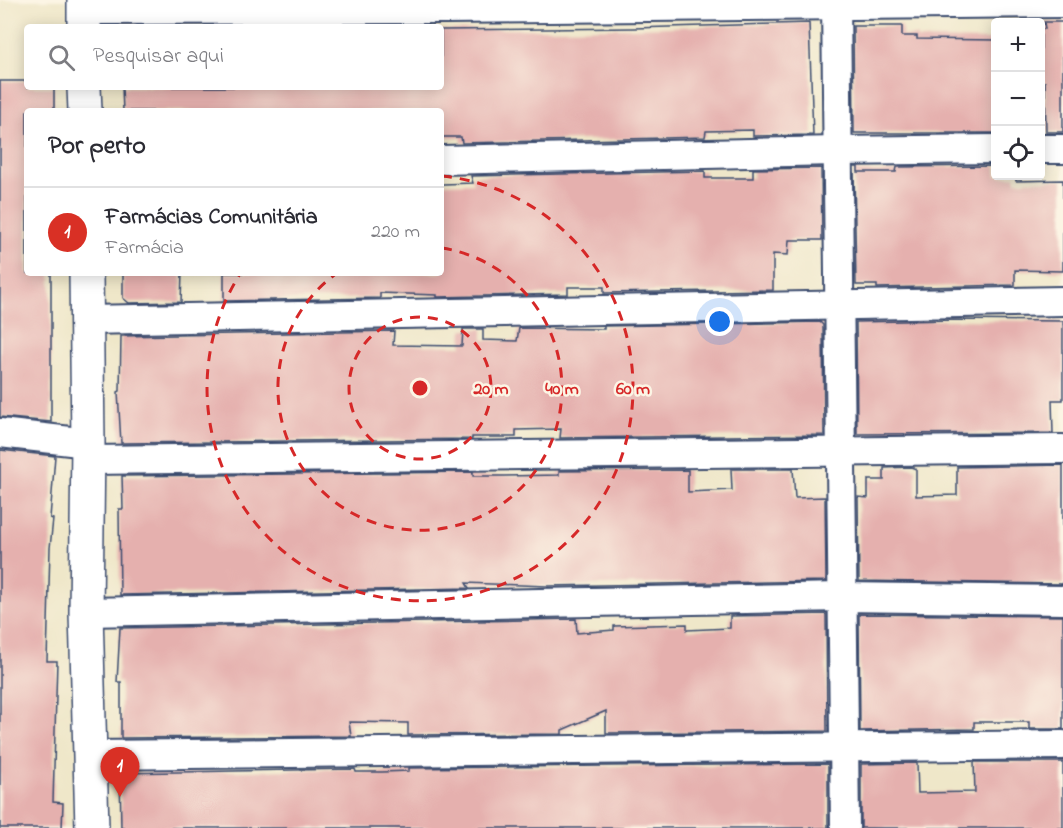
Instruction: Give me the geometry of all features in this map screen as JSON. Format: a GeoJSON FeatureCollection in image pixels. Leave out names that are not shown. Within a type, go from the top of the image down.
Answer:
{"type":"FeatureCollection","features":[{"type":"Feature","properties":{"kind":"street"},"geometry":{"type":"LineString","coordinates":[[84,12],[445,9],[836,2],[1063,3]]}},
{"type":"Feature","properties":{"kind":"street"},"geometry":{"type":"LineString","coordinates":[[836,2],[845,828]]}},
{"type":"Feature","properties":{"kind":"street"},"geometry":{"type":"LineString","coordinates":[[84,90],[84,108]]}},
{"type":"Feature","properties":{"kind":"street"},"geometry":{"type":"LineString","coordinates":[[444,160],[991,149]]}},
{"type":"Feature","properties":{"kind":"street"},"geometry":{"type":"LineString","coordinates":[[1045,149],[1063,149]]}},
{"type":"Feature","properties":{"kind":"street"},"geometry":{"type":"LineString","coordinates":[[86,276],[88,451],[86,612],[92,828]]}},
{"type":"Feature","properties":{"kind":"street"},"geometry":{"type":"LineString","coordinates":[[87,320],[1063,301]]}},
{"type":"Feature","properties":{"kind":"street"},"geometry":{"type":"LineString","coordinates":[[0,433],[88,451],[841,452],[1063,449]]}},
{"type":"Feature","properties":{"kind":"street"},"geometry":{"type":"LineString","coordinates":[[86,612],[842,597],[1063,600]]}},
{"type":"Feature","properties":{"kind":"street"},"geometry":{"type":"LineString","coordinates":[[90,755],[844,746],[1063,746]]}},
{"type":"Feature","properties":{"kind":"building"},"geometry":{"type":"Polygon","coordinates":[[[1045,22],[1063,22],[1063,132],[1046,132],[1045,22]]]}},
{"type":"Feature","properties":{"kind":"building"},"geometry":{"type":"Polygon","coordinates":[[[809,23],[813,135],[753,136],[753,130],[706,131],[705,137],[462,143],[461,137],[444,137],[444,108],[123,108],[122,90],[444,90],[444,30],[809,23]]]}},
{"type":"Feature","properties":{"kind":"building"},"geometry":{"type":"Polygon","coordinates":[[[853,26],[902,26],[902,36],[917,36],[917,39],[991,40],[991,133],[854,133],[853,26]]]}},
{"type":"Feature","properties":{"kind":"building"},"geometry":{"type":"Polygon","coordinates":[[[0,81],[24,81],[24,90],[54,90],[54,108],[24,108],[24,276],[51,276],[51,422],[0,417],[0,81]]]}},
{"type":"Feature","properties":{"kind":"building"},"geometry":{"type":"Polygon","coordinates":[[[991,166],[991,180],[1063,180],[1063,271],[1015,270],[1015,285],[877,288],[877,285],[856,285],[854,167],[858,167],[858,172],[896,172],[897,167],[991,166]]]}},
{"type":"Feature","properties":{"kind":"building"},"geometry":{"type":"Polygon","coordinates":[[[821,168],[822,240],[789,240],[788,255],[773,254],[773,290],[604,293],[604,287],[568,287],[568,294],[437,297],[437,295],[380,293],[380,298],[224,301],[224,276],[444,276],[444,184],[473,183],[471,176],[705,171],[705,178],[753,178],[753,169],[821,168]]]}},
{"type":"Feature","properties":{"kind":"building"},"geometry":{"type":"Polygon","coordinates":[[[123,276],[182,276],[181,302],[129,303],[123,298],[123,276]]]}},
{"type":"Feature","properties":{"kind":"building"},"geometry":{"type":"Polygon","coordinates":[[[1063,321],[1063,400],[1052,400],[1053,433],[857,434],[856,322],[1063,321]]]}},
{"type":"Feature","properties":{"kind":"building"},"geometry":{"type":"Polygon","coordinates":[[[820,322],[823,325],[824,435],[560,438],[561,429],[516,430],[516,437],[472,437],[472,439],[121,443],[118,392],[120,391],[121,336],[394,331],[393,345],[462,346],[463,329],[483,329],[483,340],[517,341],[519,328],[604,329],[604,326],[820,322]]]}},
{"type":"Feature","properties":{"kind":"building"},"geometry":{"type":"Polygon","coordinates":[[[0,450],[55,456],[50,518],[53,519],[47,661],[57,661],[53,802],[63,803],[62,828],[0,828],[0,450]]]}},
{"type":"Feature","properties":{"kind":"building"},"geometry":{"type":"Polygon","coordinates":[[[1063,465],[1063,584],[859,581],[858,497],[868,498],[868,480],[884,480],[884,468],[911,467],[916,469],[916,496],[957,495],[957,467],[1063,465]]]}},
{"type":"Feature","properties":{"kind":"building"},"geometry":{"type":"Polygon","coordinates":[[[731,469],[793,469],[795,498],[825,497],[826,581],[547,586],[466,583],[469,588],[120,595],[119,509],[123,509],[122,476],[473,472],[473,476],[504,476],[559,475],[559,471],[688,470],[688,492],[732,490],[731,469]]]}},
{"type":"Feature","properties":{"kind":"building"},"geometry":{"type":"Polygon","coordinates":[[[826,614],[827,731],[606,733],[606,711],[562,730],[562,734],[408,735],[408,723],[349,722],[351,736],[121,738],[121,682],[117,682],[120,628],[576,619],[577,633],[614,630],[614,626],[687,624],[687,630],[730,628],[730,616],[826,614]]]}},
{"type":"Feature","properties":{"kind":"building"},"geometry":{"type":"Polygon","coordinates":[[[859,614],[1063,616],[1063,729],[1029,729],[1029,722],[974,722],[974,729],[860,731],[859,614]]]}},
{"type":"Feature","properties":{"kind":"building"},"geometry":{"type":"Polygon","coordinates":[[[974,762],[1063,762],[1063,828],[861,828],[861,764],[917,763],[918,793],[975,792],[974,762]]]}},
{"type":"Feature","properties":{"kind":"building"},"geometry":{"type":"Polygon","coordinates":[[[828,764],[828,828],[121,828],[120,773],[355,769],[356,772],[382,772],[409,771],[409,768],[828,764]]]}},
{"type":"Feature","properties":{"kind":"place","name":"Farmácias Comunitária"},"geometry":{"type":"Point","coordinates":[120,797]}}]}
